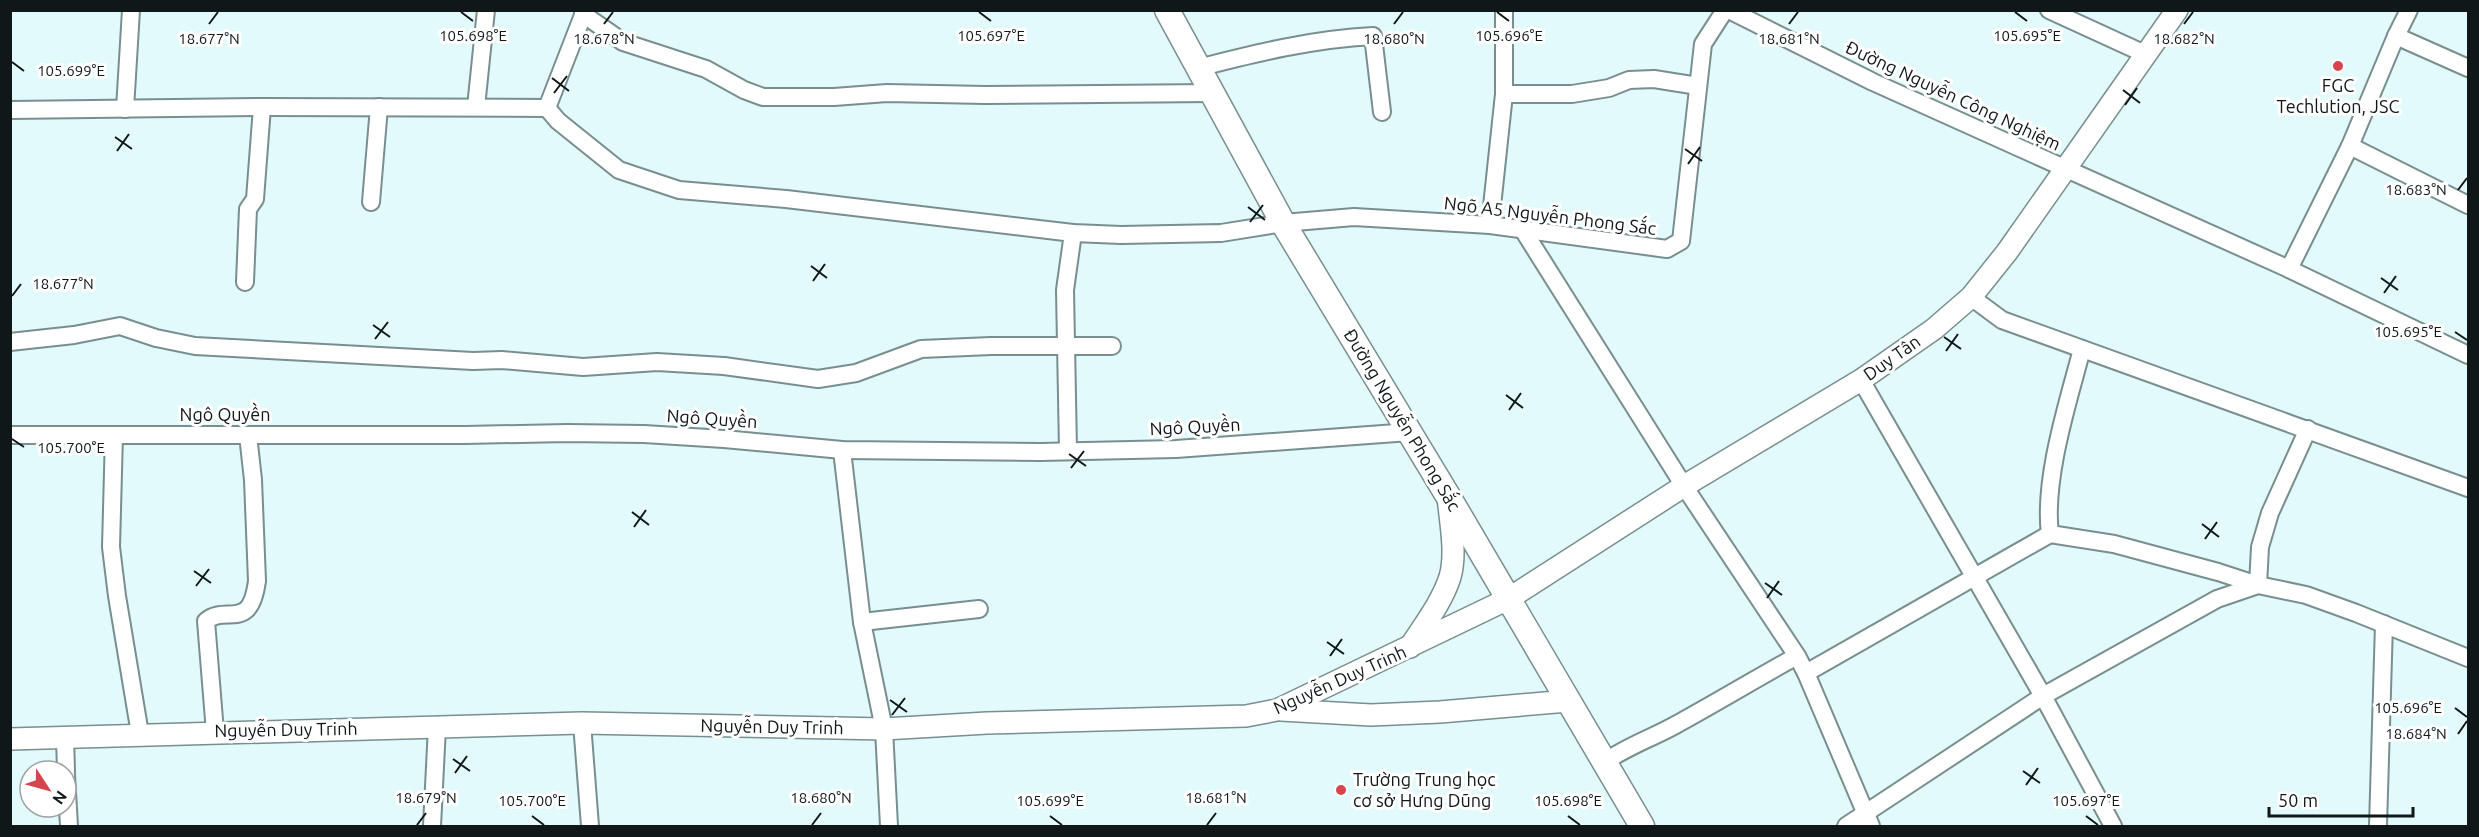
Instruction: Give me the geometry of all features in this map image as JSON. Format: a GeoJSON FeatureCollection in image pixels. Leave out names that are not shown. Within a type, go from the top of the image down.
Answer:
{"type":"FeatureCollection","features":[{"type":"Feature","properties":{"kind":"main road","name":"Đường Nguyễn Phong Sắc"},"geometry":{"type":"LineString","coordinates":[[1167,10],[1283,224],[1410,432],[1642,826]]}},
{"type":"Feature","properties":{"kind":"street"},"geometry":{"type":"LineString","coordinates":[[125,109],[131,10]]}},
{"type":"Feature","properties":{"kind":"street"},"geometry":{"type":"LineString","coordinates":[[476,107],[486,10]]}},
{"type":"Feature","properties":{"kind":"street"},"geometry":{"type":"LineString","coordinates":[[1490,225],[1504,94],[1504,10]]}},
{"type":"Feature","properties":{"kind":"street","name":"Ngõ A5 Nguyễn Phong Sắc"},"geometry":{"type":"LineString","coordinates":[[547,108],[558,121],[619,170],[679,190],[786,199],[1073,233],[1121,235],[1221,233],[1354,217],[1490,225],[1667,249],[1681,241],[1703,44],[1727,10]]}},
{"type":"Feature","properties":{"kind":"street","name":"Đường Nguyễn Công Nghiệm"},"geometry":{"type":"LineString","coordinates":[[1727,10],[1873,82],[2289,269],[2469,355]]}},
{"type":"Feature","properties":{"kind":"street"},"geometry":{"type":"LineString","coordinates":[[2049,10],[2145,54]]}},
{"type":"Feature","properties":{"kind":"street","name":"Duy Tân"},"geometry":{"type":"LineString","coordinates":[[1508,599],[1684,486],[1861,380],[1934,329],[1971,297],[2007,252],[2177,10]]}},
{"type":"Feature","properties":{"kind":"street"},"geometry":{"type":"LineString","coordinates":[[2289,269],[2350,146],[2409,10]]}},
{"type":"Feature","properties":{"kind":"street"},"geometry":{"type":"LineString","coordinates":[[10,110],[262,106],[547,108],[584,12],[623,42],[706,69],[744,90],[763,97],[834,97],[887,93],[985,95],[1212,93]]}},
{"type":"Feature","properties":{"kind":"street"},"geometry":{"type":"LineString","coordinates":[[1198,68],[1265,50],[1329,38],[1373,36],[1382,112]]}},
{"type":"Feature","properties":{"kind":"street"},"geometry":{"type":"LineString","coordinates":[[2396,36],[2469,68]]}},
{"type":"Feature","properties":{"kind":"street"},"geometry":{"type":"LineString","coordinates":[[1504,94],[1572,94],[1609,88],[1629,80],[1654,80],[1698,86]]}},
{"type":"Feature","properties":{"kind":"street"},"geometry":{"type":"LineString","coordinates":[[244,282],[248,209],[255,199],[262,106]]}},
{"type":"Feature","properties":{"kind":"street"},"geometry":{"type":"LineString","coordinates":[[371,202],[379,107]]}},
{"type":"Feature","properties":{"kind":"street"},"geometry":{"type":"LineString","coordinates":[[2350,146],[2469,205]]}},
{"type":"Feature","properties":{"kind":"street"},"geometry":{"type":"LineString","coordinates":[[1523,230],[1684,486],[1797,656],[1867,821]]}},
{"type":"Feature","properties":{"kind":"street"},"geometry":{"type":"LineString","coordinates":[[1068,452],[1065,290],[1073,233]]}},
{"type":"Feature","properties":{"kind":"street"},"geometry":{"type":"LineString","coordinates":[[1971,297],[2002,320],[2469,488]]}},
{"type":"Feature","properties":{"kind":"street"},"geometry":{"type":"LineString","coordinates":[[10,342],[74,335],[120,326],[156,338],[195,346],[473,361],[502,360],[583,367],[657,362],[724,366],[818,379],[856,373],[921,350],[1112,346]]}},
{"type":"Feature","properties":{"kind":"street"},"geometry":{"type":"LineString","coordinates":[[2050,534],[2048,521],[2052,480],[2082,349]]}},
{"type":"Feature","properties":{"kind":"street"},"geometry":{"type":"LineString","coordinates":[[1861,380],[2043,696],[2112,826]]}},
{"type":"Feature","properties":{"kind":"street"},"geometry":{"type":"LineString","coordinates":[[2258,585],[2260,547],[2270,513],[2308,429]]}},
{"type":"Feature","properties":{"kind":"street","name":"Ngô Quyền"},"geometry":{"type":"LineString","coordinates":[[10,435],[644,434],[842,450],[1068,452],[1176,449],[1410,432]]}},
{"type":"Feature","properties":{"kind":"street"},"geometry":{"type":"LineString","coordinates":[[114,435],[111,547],[140,734]]}},
{"type":"Feature","properties":{"kind":"street"},"geometry":{"type":"LineString","coordinates":[[215,732],[206,621],[211,617],[242,613],[250,606],[255,596],[257,582],[253,480],[248,435]]}},
{"type":"Feature","properties":{"kind":"street"},"geometry":{"type":"LineString","coordinates":[[842,450],[862,622],[884,729],[889,826]]}},
{"type":"Feature","properties":{"kind":"street"},"geometry":{"type":"LineString","coordinates":[[1408,649],[1438,603],[1450,576],[1452,551],[1448,496]]}},
{"type":"Feature","properties":{"kind":"street"},"geometry":{"type":"LineString","coordinates":[[1806,673],[2050,534],[2114,544],[2258,585],[2306,595],[2469,658]]}},
{"type":"Feature","properties":{"kind":"street"},"geometry":{"type":"LineString","coordinates":[[1846,826],[1867,821],[2043,696],[2217,599],[2258,585]]}},
{"type":"Feature","properties":{"kind":"street","name":"Nguyễn Duy Trinh"},"geometry":{"type":"LineString","coordinates":[[10,739],[582,723],[884,729],[987,723],[1246,716],[1277,710],[1508,599]]}},
{"type":"Feature","properties":{"kind":"street"},"geometry":{"type":"LineString","coordinates":[[862,622],[979,609]]}},
{"type":"Feature","properties":{"kind":"street"},"geometry":{"type":"LineString","coordinates":[[2378,826],[2384,624]]}},
{"type":"Feature","properties":{"kind":"street"},"geometry":{"type":"LineString","coordinates":[[1605,762],[1616,754],[1680,723],[1797,656]]}},
{"type":"Feature","properties":{"kind":"street"},"geometry":{"type":"LineString","coordinates":[[1277,710],[1371,715],[1440,712],[1568,701]]}},
{"type":"Feature","properties":{"kind":"street"},"geometry":{"type":"LineString","coordinates":[[582,723],[590,826]]}},
{"type":"Feature","properties":{"kind":"street"},"geometry":{"type":"LineString","coordinates":[[432,826],[437,727]]}},
{"type":"Feature","properties":{"kind":"street"},"geometry":{"type":"LineString","coordinates":[[65,737],[66,759]]}},
{"type":"Feature","properties":{"kind":"place","name":"FGC Techlution, JSC"},"geometry":{"type":"Point","coordinates":[2338,66]}},
{"type":"Feature","properties":{"kind":"place","name":"Trường Trung học cơ sở Hưng Dũng"},"geometry":{"type":"Point","coordinates":[1341,790]}}]}
